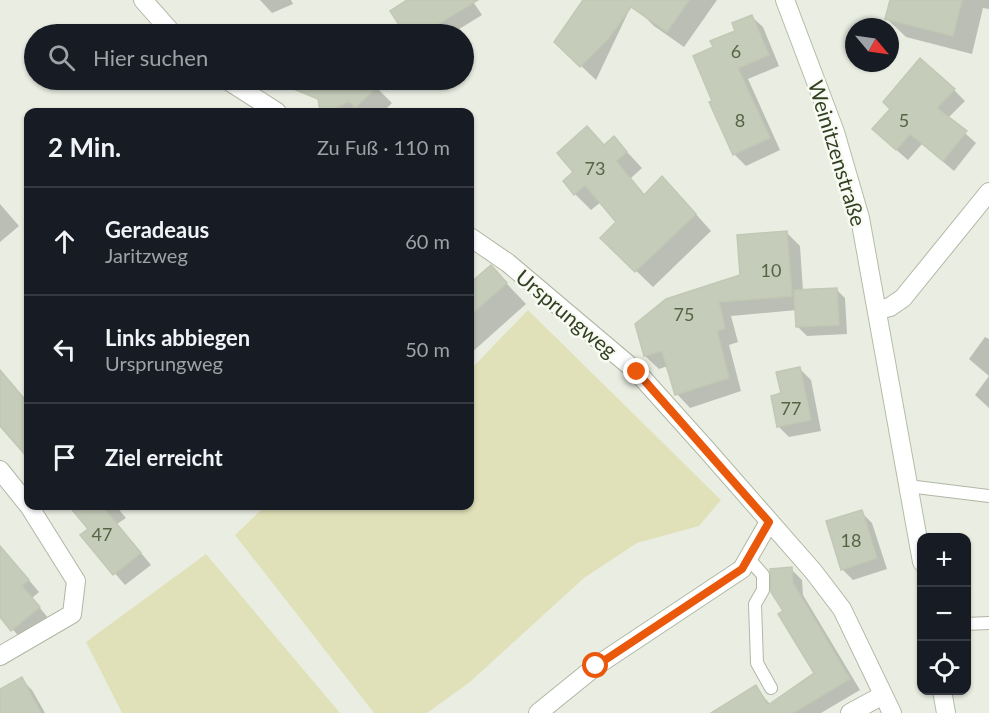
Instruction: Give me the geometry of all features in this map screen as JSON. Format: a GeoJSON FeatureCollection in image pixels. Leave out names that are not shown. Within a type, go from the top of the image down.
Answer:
{"type":"FeatureCollection","features":[{"type":"Feature","properties":{"kind":"street"},"geometry":{"type":"LineString","coordinates":[[143,0],[164,24]]}},
{"type":"Feature","properties":{"kind":"street","name":"Weinitzenstraße"},"geometry":{"type":"LineString","coordinates":[[785,0],[835,132],[860,218],[917,539]]}},
{"type":"Feature","properties":{"kind":"street"},"geometry":{"type":"LineString","coordinates":[[243,90],[272,108]]}},
{"type":"Feature","properties":{"kind":"street"},"geometry":{"type":"LineString","coordinates":[[878,310],[890,307],[903,298],[989,192]]}},
{"type":"Feature","properties":{"kind":"street","name":"Ursprungweg"},"geometry":{"type":"LineString","coordinates":[[474,240],[508,263],[637,372],[813,571],[842,609],[892,713]]}},
{"type":"Feature","properties":{"kind":"street"},"geometry":{"type":"LineString","coordinates":[[0,470],[24,499]]}},
{"type":"Feature","properties":{"kind":"street"},"geometry":{"type":"LineString","coordinates":[[0,656],[72,614],[76,581],[32,510]]}},
{"type":"Feature","properties":{"kind":"street"},"geometry":{"type":"LineString","coordinates":[[538,713],[596,666],[742,569],[764,516]]}},
{"type":"Feature","properties":{"kind":"street"},"geometry":{"type":"LineString","coordinates":[[850,713],[883,695]]}},
{"type":"Feature","properties":{"kind":"street"},"geometry":{"type":"LineString","coordinates":[[943,695],[946,713]]}},
{"type":"Feature","properties":{"kind":"lane"},"geometry":{"type":"LineString","coordinates":[[908,486],[989,496]]}},
{"type":"Feature","properties":{"kind":"lane"},"geometry":{"type":"LineString","coordinates":[[748,558],[763,575],[763,590],[756,604],[757,663],[771,688]]}},
{"type":"Feature","properties":{"kind":"lane"},"geometry":{"type":"LineString","coordinates":[[971,624],[989,623]]}},
{"type":"Feature","properties":{"kind":"green space"},"geometry":{"type":"Polygon","coordinates":[[[528,310],[721,500],[699,526],[637,543],[584,578],[470,682],[427,713],[374,713],[235,535],[261,510],[474,510],[474,366],[528,310]]]}},
{"type":"Feature","properties":{"kind":"green space"},"geometry":{"type":"Polygon","coordinates":[[[206,554],[340,713],[122,713],[86,642],[206,554]]]}},
{"type":"Feature","properties":{"kind":"building"},"geometry":{"type":"Polygon","coordinates":[[[407,0],[478,0],[438,24],[398,24],[390,11],[407,0]]]}},
{"type":"Feature","properties":{"kind":"building"},"geometry":{"type":"Polygon","coordinates":[[[583,0],[689,0],[667,32],[631,7],[609,38],[580,67],[554,42],[583,0]]]}},
{"type":"Feature","properties":{"kind":"building"},"geometry":{"type":"Polygon","coordinates":[[[890,0],[962,0],[953,36],[899,22],[899,18],[885,18],[890,0]]]}},
{"type":"Feature","properties":{"kind":"building"},"geometry":{"type":"Polygon","coordinates":[[[752,15],[769,55],[738,68],[770,138],[733,155],[709,102],[712,101],[693,56],[713,47],[710,41],[735,31],[732,23],[752,15]]]}},
{"type":"Feature","properties":{"kind":"building"},"geometry":{"type":"Polygon","coordinates":[[[920,58],[955,89],[937,108],[967,131],[943,161],[910,134],[896,150],[872,129],[890,109],[883,102],[920,58]]]}},
{"type":"Feature","properties":{"kind":"building"},"geometry":{"type":"Polygon","coordinates":[[[296,90],[374,90],[355,108],[349,101],[336,108],[319,108],[318,99],[296,90]]]}},
{"type":"Feature","properties":{"kind":"building"},"geometry":{"type":"Polygon","coordinates":[[[587,126],[604,145],[614,136],[627,152],[616,161],[644,195],[662,176],[696,214],[635,272],[600,238],[616,222],[585,185],[574,195],[563,181],[573,172],[557,153],[587,126]]]}},
{"type":"Feature","properties":{"kind":"building"},"geometry":{"type":"Polygon","coordinates":[[[787,231],[792,296],[719,302],[725,328],[717,331],[729,378],[675,395],[662,351],[644,356],[635,324],[666,299],[740,275],[737,235],[787,231]]]}},
{"type":"Feature","properties":{"kind":"building"},"geometry":{"type":"Polygon","coordinates":[[[491,265],[507,283],[474,312],[474,280],[491,265]]]}},
{"type":"Feature","properties":{"kind":"building"},"geometry":{"type":"Polygon","coordinates":[[[837,288],[839,325],[796,327],[794,290],[837,288]]]}},
{"type":"Feature","properties":{"kind":"building"},"geometry":{"type":"Polygon","coordinates":[[[800,367],[811,420],[777,427],[771,396],[781,393],[776,372],[800,367]]]}},
{"type":"Feature","properties":{"kind":"building"},"geometry":{"type":"Polygon","coordinates":[[[0,370],[24,398],[24,453],[0,426],[0,370]]]}},
{"type":"Feature","properties":{"kind":"building"},"geometry":{"type":"Polygon","coordinates":[[[72,510],[105,510],[141,553],[113,575],[80,535],[88,529],[72,510]]]}},
{"type":"Feature","properties":{"kind":"building"},"geometry":{"type":"Polygon","coordinates":[[[862,510],[877,558],[841,570],[826,521],[862,510]]]}},
{"type":"Feature","properties":{"kind":"building"},"geometry":{"type":"Polygon","coordinates":[[[0,546],[29,580],[22,586],[40,607],[11,631],[0,617],[0,546]]]}},
{"type":"Feature","properties":{"kind":"building"},"geometry":{"type":"Polygon","coordinates":[[[792,567],[793,583],[850,679],[793,713],[711,713],[756,685],[768,705],[814,673],[778,614],[783,611],[771,592],[770,569],[792,567]]]}},
{"type":"Feature","properties":{"kind":"building"},"geometry":{"type":"Polygon","coordinates":[[[22,677],[41,713],[0,713],[0,689],[22,677]]]}},
{"type":"Feature","properties":{"kind":"route"},"geometry":{"type":"LineString","coordinates":[[596,666],[742,569],[769,522],[637,372]]}}]}
